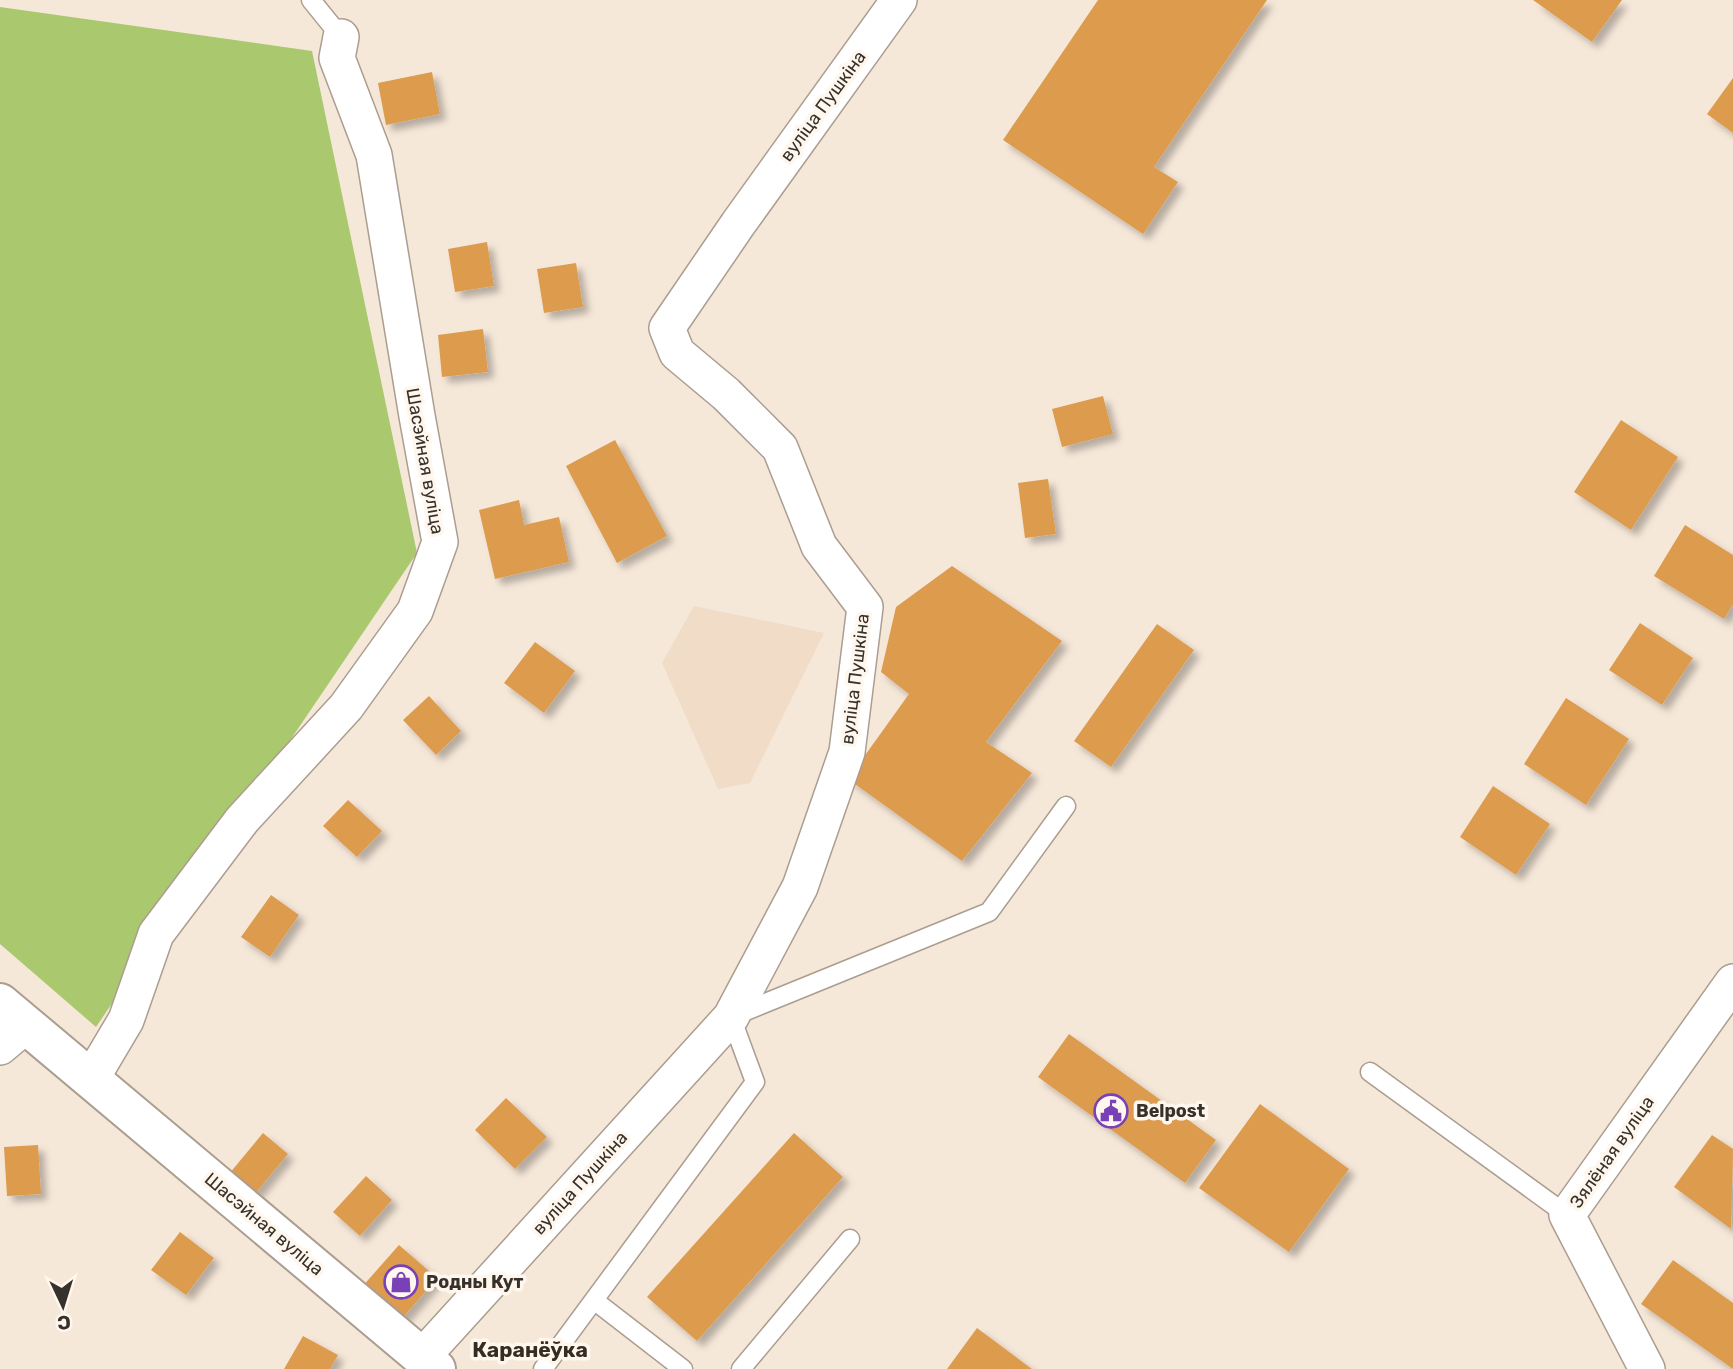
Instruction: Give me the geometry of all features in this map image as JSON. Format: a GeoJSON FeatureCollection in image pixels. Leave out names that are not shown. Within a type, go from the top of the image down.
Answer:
{"type":"FeatureCollection","features":[{"type":"Feature","properties":{"kind":"main road","name":"Шасэйная вуліца"},"geometry":{"type":"LineString","coordinates":[[8,1025],[91,1079],[429,1363]]}},
{"type":"Feature","properties":{"kind":"street","name":"вуліца Пушкіна"},"geometry":{"type":"LineString","coordinates":[[429,1363],[731,1017],[800,887],[847,752],[865,607],[819,546],[780,448],[726,394],[677,353],[667,328],[899,0]]}},
{"type":"Feature","properties":{"kind":"street","name":"Шасэйная вуліца"},"geometry":{"type":"LineString","coordinates":[[91,1079],[126,1020],[156,934],[242,820],[346,707],[415,611],[440,542],[374,155],[337,58],[341,37]]}},
{"type":"Feature","properties":{"kind":"street","name":"Зялёная вуліца"},"geometry":{"type":"LineString","coordinates":[[1647,1369],[1567,1215],[1733,982]]}},
{"type":"Feature","properties":{"kind":"lane"},"geometry":{"type":"LineString","coordinates":[[311,0],[341,37]]}},
{"type":"Feature","properties":{"kind":"lane"},"geometry":{"type":"LineString","coordinates":[[543,1369],[755,1082],[731,1017],[989,912],[1066,806]]}},
{"type":"Feature","properties":{"kind":"lane"},"geometry":{"type":"LineString","coordinates":[[1370,1072],[1567,1215]]}},
{"type":"Feature","properties":{"kind":"lane"},"geometry":{"type":"LineString","coordinates":[[741,1369],[850,1239]]}},
{"type":"Feature","properties":{"kind":"lane"},"geometry":{"type":"LineString","coordinates":[[595,1301],[683,1369]]}},
{"type":"Feature","properties":{"kind":"shaded area"},"geometry":{"type":"Polygon","coordinates":[[[694,606],[824,633],[750,783],[718,789],[662,663],[694,606]]]}},
{"type":"Feature","properties":{"kind":"green space"},"geometry":{"type":"Polygon","coordinates":[[[0,7],[312,51],[417,553],[96,1027],[0,944],[0,7]]]}},
{"type":"Feature","properties":{"kind":"building"},"geometry":{"type":"Polygon","coordinates":[[[1098,0],[1267,0],[1154,167],[1178,182],[1143,234],[1003,140],[1098,0]]]}},
{"type":"Feature","properties":{"kind":"building"},"geometry":{"type":"Polygon","coordinates":[[[1533,0],[1622,0],[1592,42],[1533,0]]]}},
{"type":"Feature","properties":{"kind":"building"},"geometry":{"type":"Polygon","coordinates":[[[432,72],[440,114],[386,125],[378,83],[432,72]]]}},
{"type":"Feature","properties":{"kind":"building"},"geometry":{"type":"Polygon","coordinates":[[[1733,78],[1733,133],[1707,114],[1733,78]]]}},
{"type":"Feature","properties":{"kind":"building"},"geometry":{"type":"Polygon","coordinates":[[[487,242],[494,286],[455,292],[448,249],[487,242]]]}},
{"type":"Feature","properties":{"kind":"building"},"geometry":{"type":"Polygon","coordinates":[[[576,263],[583,307],[544,313],[537,269],[576,263]]]}},
{"type":"Feature","properties":{"kind":"building"},"geometry":{"type":"Polygon","coordinates":[[[483,329],[488,372],[442,377],[438,335],[483,329]]]}},
{"type":"Feature","properties":{"kind":"building"},"geometry":{"type":"Polygon","coordinates":[[[1103,396],[1113,434],[1062,447],[1052,409],[1103,396]]]}},
{"type":"Feature","properties":{"kind":"building"},"geometry":{"type":"Polygon","coordinates":[[[1621,420],[1678,457],[1631,530],[1574,492],[1621,420]]]}},
{"type":"Feature","properties":{"kind":"building"},"geometry":{"type":"Polygon","coordinates":[[[615,440],[667,536],[617,563],[566,466],[615,440]]]}},
{"type":"Feature","properties":{"kind":"building"},"geometry":{"type":"Polygon","coordinates":[[[1048,479],[1056,534],[1025,538],[1018,483],[1048,479]]]}},
{"type":"Feature","properties":{"kind":"building"},"geometry":{"type":"Polygon","coordinates":[[[519,500],[524,525],[559,517],[569,562],[495,579],[479,510],[519,500]]]}},
{"type":"Feature","properties":{"kind":"building"},"geometry":{"type":"Polygon","coordinates":[[[1685,525],[1733,555],[1733,604],[1724,619],[1654,576],[1685,525]]]}},
{"type":"Feature","properties":{"kind":"building"},"geometry":{"type":"Polygon","coordinates":[[[952,566],[1062,641],[986,742],[1032,773],[962,861],[848,779],[909,694],[881,672],[896,607],[952,566]]]}},
{"type":"Feature","properties":{"kind":"building"},"geometry":{"type":"Polygon","coordinates":[[[1640,623],[1693,658],[1662,705],[1609,670],[1640,623]]]}},
{"type":"Feature","properties":{"kind":"building"},"geometry":{"type":"Polygon","coordinates":[[[1157,624],[1194,650],[1111,767],[1074,741],[1157,624]]]}},
{"type":"Feature","properties":{"kind":"building"},"geometry":{"type":"Polygon","coordinates":[[[535,642],[575,671],[544,713],[504,683],[535,642]]]}},
{"type":"Feature","properties":{"kind":"building"},"geometry":{"type":"Polygon","coordinates":[[[429,696],[461,731],[436,755],[403,720],[429,696]]]}},
{"type":"Feature","properties":{"kind":"building"},"geometry":{"type":"Polygon","coordinates":[[[1566,698],[1629,739],[1586,805],[1524,764],[1566,698]]]}},
{"type":"Feature","properties":{"kind":"building"},"geometry":{"type":"Polygon","coordinates":[[[1493,786],[1550,824],[1516,875],[1460,837],[1493,786]]]}},
{"type":"Feature","properties":{"kind":"building"},"geometry":{"type":"Polygon","coordinates":[[[348,800],[382,831],[357,857],[323,826],[348,800]]]}},
{"type":"Feature","properties":{"kind":"building"},"geometry":{"type":"Polygon","coordinates":[[[271,895],[299,915],[270,957],[241,937],[271,895]]]}},
{"type":"Feature","properties":{"kind":"building"},"geometry":{"type":"Polygon","coordinates":[[[1069,1034],[1216,1140],[1185,1183],[1038,1077],[1069,1034]]]}},
{"type":"Feature","properties":{"kind":"building"},"geometry":{"type":"Polygon","coordinates":[[[506,1098],[547,1137],[515,1169],[475,1130],[506,1098]]]}},
{"type":"Feature","properties":{"kind":"building"},"geometry":{"type":"Polygon","coordinates":[[[1260,1104],[1349,1169],[1289,1252],[1199,1188],[1260,1104]]]}},
{"type":"Feature","properties":{"kind":"building"},"geometry":{"type":"Polygon","coordinates":[[[263,1133],[288,1154],[254,1195],[229,1174],[263,1133]]]}},
{"type":"Feature","properties":{"kind":"building"},"geometry":{"type":"Polygon","coordinates":[[[794,1133],[843,1177],[697,1341],[647,1297],[794,1133]]]}},
{"type":"Feature","properties":{"kind":"building"},"geometry":{"type":"Polygon","coordinates":[[[1712,1135],[1733,1149],[1731,1229],[1674,1187],[1712,1135]]]}},
{"type":"Feature","properties":{"kind":"building"},"geometry":{"type":"Polygon","coordinates":[[[38,1145],[41,1194],[7,1196],[4,1147],[38,1145]]]}},
{"type":"Feature","properties":{"kind":"building"},"geometry":{"type":"Polygon","coordinates":[[[366,1176],[392,1200],[360,1236],[333,1212],[366,1176]]]}},
{"type":"Feature","properties":{"kind":"building"},"geometry":{"type":"Polygon","coordinates":[[[180,1232],[214,1258],[186,1295],[151,1270],[180,1232]]]}},
{"type":"Feature","properties":{"kind":"building"},"geometry":{"type":"Polygon","coordinates":[[[399,1245],[437,1278],[400,1321],[361,1288],[399,1245]]]}},
{"type":"Feature","properties":{"kind":"building"},"geometry":{"type":"Polygon","coordinates":[[[1673,1260],[1733,1303],[1733,1369],[1641,1304],[1673,1260]]]}},
{"type":"Feature","properties":{"kind":"building"},"geometry":{"type":"Polygon","coordinates":[[[977,1328],[1032,1369],[947,1369],[977,1328]]]}},
{"type":"Feature","properties":{"kind":"building"},"geometry":{"type":"Polygon","coordinates":[[[303,1336],[338,1355],[330,1369],[284,1369],[303,1336]]]}},
{"type":"Feature","properties":{"kind":"place","name":"Belpost"},"geometry":{"type":"Point","coordinates":[1111,1111]}},
{"type":"Feature","properties":{"kind":"place","name":"Родны Кут"},"geometry":{"type":"Point","coordinates":[401,1282]}},
{"type":"Feature","properties":{"kind":"district","name":"Каранёўка"},"geometry":{"type":"Point","coordinates":[530,1350]}}]}
